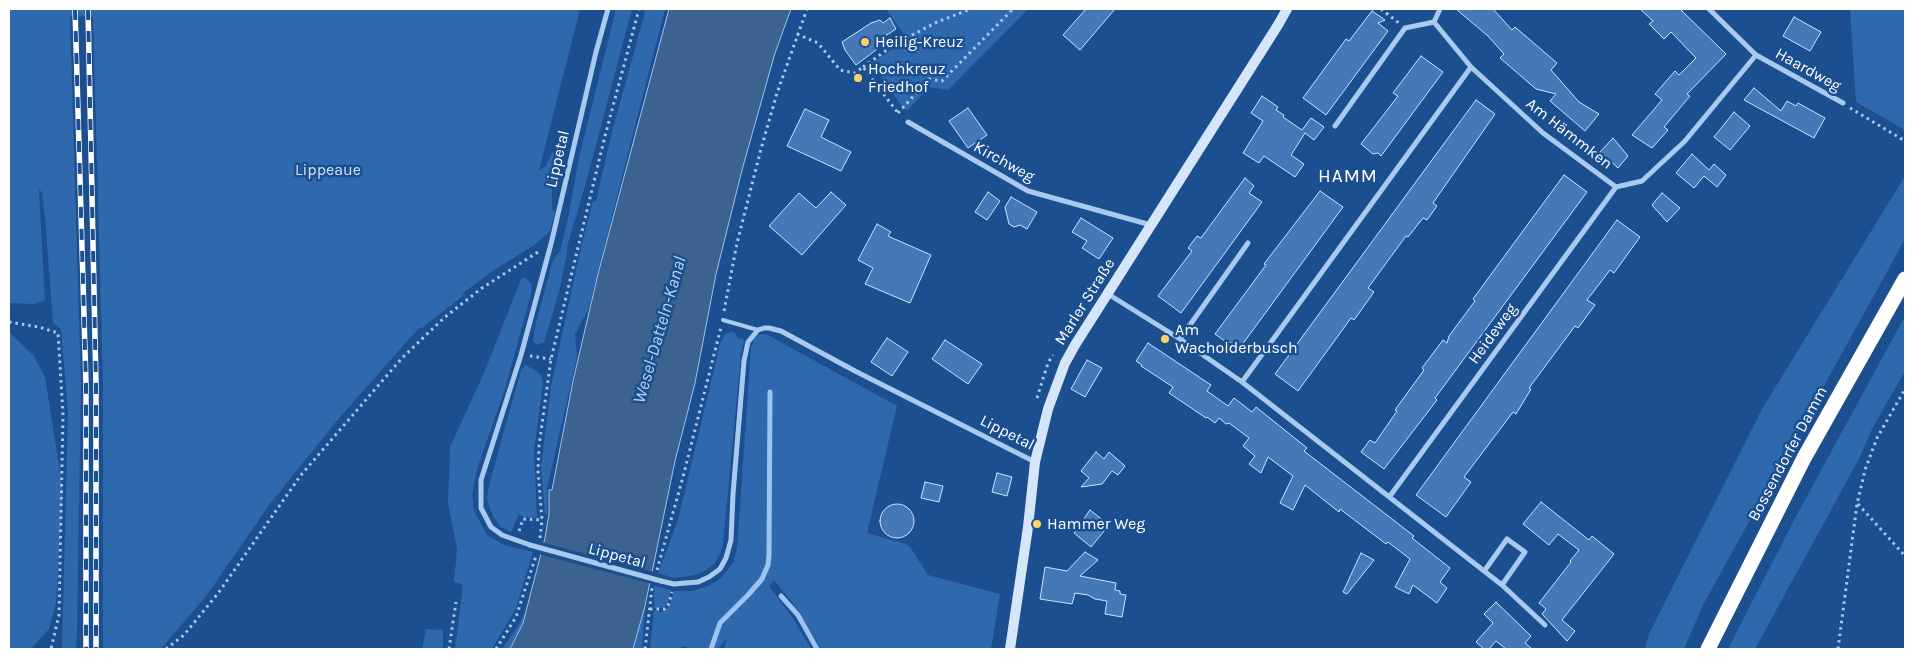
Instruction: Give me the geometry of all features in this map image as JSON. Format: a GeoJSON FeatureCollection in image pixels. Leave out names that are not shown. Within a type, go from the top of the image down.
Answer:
{"type":"FeatureCollection","features":[{"type":"Feature","properties":{"kind":"highway","name":"Bossendorfer Damm"},"geometry":{"type":"LineString","coordinates":[[1708,649],[1804,458],[1905,279]]}},
{"type":"Feature","properties":{"kind":"main road","name":"Marler Straße"},"geometry":{"type":"LineString","coordinates":[[1010,649],[1028,527],[1035,462],[1048,409],[1065,363],[1287,9]]}},
{"type":"Feature","properties":{"kind":"street","name":"Lippetal"},"geometry":{"type":"LineString","coordinates":[[608,9],[596,52],[551,244],[521,355],[481,480],[481,508],[491,527],[502,536],[530,545],[674,584],[704,580],[720,569],[730,547],[744,361],[748,342],[758,330],[769,328],[781,331],[855,371],[1035,462]]}},
{"type":"Feature","properties":{"kind":"street"},"geometry":{"type":"LineString","coordinates":[[1335,126],[1405,28],[1434,22],[1440,9]]}},
{"type":"Feature","properties":{"kind":"street","name":"Haardweg"},"geometry":{"type":"LineString","coordinates":[[1709,9],[1756,55],[1843,104]]}},
{"type":"Feature","properties":{"kind":"street","name":"Am Hämmken"},"geometry":{"type":"LineString","coordinates":[[1434,22],[1471,67],[1543,133],[1616,187],[1642,181],[1678,148],[1756,55]]}},
{"type":"Feature","properties":{"kind":"street"},"geometry":{"type":"LineString","coordinates":[[1242,382],[1471,67]]}},
{"type":"Feature","properties":{"kind":"street","name":"Kirchweg"},"geometry":{"type":"LineString","coordinates":[[908,122],[1028,191],[1152,226]]}},
{"type":"Feature","properties":{"kind":"street","name":"Heideweg"},"geometry":{"type":"LineString","coordinates":[[1390,496],[1616,187]]}},
{"type":"Feature","properties":{"kind":"street"},"geometry":{"type":"LineString","coordinates":[[1180,339],[1248,242]]}},
{"type":"Feature","properties":{"kind":"street"},"geometry":{"type":"LineString","coordinates":[[1108,294],[1180,339],[1242,382],[1484,570],[1545,625]]}},
{"type":"Feature","properties":{"kind":"street"},"geometry":{"type":"LineString","coordinates":[[1484,570],[1507,539],[1526,552],[1502,585]]}},
{"type":"Feature","properties":{"kind":"lane"},"geometry":{"type":"LineString","coordinates":[[723,320],[758,330]]}},
{"type":"Feature","properties":{"kind":"path"},"geometry":{"type":"LineString","coordinates":[[540,539],[542,520],[538,471],[539,446],[551,359],[605,136],[640,9]]}},
{"type":"Feature","properties":{"kind":"path"},"geometry":{"type":"LineString","coordinates":[[797,34],[818,43],[840,70],[855,73],[894,44],[937,22],[971,9]]}},
{"type":"Feature","properties":{"kind":"path"},"geometry":{"type":"LineString","coordinates":[[898,113],[929,79],[942,81],[1013,9]]}},
{"type":"Feature","properties":{"kind":"path"},"geometry":{"type":"LineString","coordinates":[[1381,9],[1405,28]]}},
{"type":"Feature","properties":{"kind":"path"},"geometry":{"type":"LineString","coordinates":[[863,67],[898,113],[908,122]]}},
{"type":"Feature","properties":{"kind":"path","name":"Haardweg"},"geometry":{"type":"LineString","coordinates":[[1843,104],[1905,141]]}},
{"type":"Feature","properties":{"kind":"path"},"geometry":{"type":"LineString","coordinates":[[166,649],[190,628],[219,592],[301,475],[402,358],[445,317],[482,288],[551,244]]}},
{"type":"Feature","properties":{"kind":"path"},"geometry":{"type":"LineString","coordinates":[[9,322],[39,327],[58,333],[63,415],[59,615],[50,649]]}},
{"type":"Feature","properties":{"kind":"path"},"geometry":{"type":"LineString","coordinates":[[521,355],[551,359]]}},
{"type":"Feature","properties":{"kind":"path"},"geometry":{"type":"LineString","coordinates":[[1838,649],[1857,504],[1865,470],[1877,438],[1905,389]]}},
{"type":"Feature","properties":{"kind":"path"},"geometry":{"type":"LineString","coordinates":[[1857,504],[1905,556]]}},
{"type":"Feature","properties":{"kind":"path"},"geometry":{"type":"LineString","coordinates":[[522,521],[528,518],[542,520]]}},
{"type":"Feature","properties":{"kind":"path"},"geometry":{"type":"LineString","coordinates":[[496,649],[516,617],[536,554]]}},
{"type":"Feature","properties":{"kind":"path"},"geometry":{"type":"LineString","coordinates":[[449,649],[456,602]]}},
{"type":"Feature","properties":{"kind":"path"},"geometry":{"type":"LineString","coordinates":[[650,609],[662,610],[669,603]]}},
{"type":"Feature","properties":{"kind":"green space","name":"Lippeaue"},"geometry":{"type":"Polygon","coordinates":[[[9,9],[580,9],[539,171],[546,166],[553,151],[556,160],[552,190],[552,209],[555,212],[550,231],[536,244],[494,270],[422,328],[419,328],[340,417],[269,505],[207,595],[161,649],[103,649],[103,383],[93,17],[72,16],[70,17],[81,384],[76,649],[62,649],[68,412],[61,329],[53,323],[45,218],[42,192],[39,190],[45,300],[34,304],[9,303],[9,9]]]}},
{"type":"Feature","properties":{"kind":"green space"},"geometry":{"type":"Polygon","coordinates":[[[616,9],[632,9],[567,247],[559,292],[544,342],[537,345],[533,341],[536,323],[553,260],[560,251],[579,157],[616,9]]]}},
{"type":"Feature","properties":{"kind":"green space"},"geometry":{"type":"Polygon","coordinates":[[[644,9],[665,9],[588,310],[575,334],[577,357],[547,488],[547,514],[545,514],[541,467],[551,386],[581,247],[593,201],[596,201],[612,132],[645,12],[643,11],[644,9]]]}},
{"type":"Feature","properties":{"kind":"green space","name":"Heilig-Kreuz"},"geometry":{"type":"Polygon","coordinates":[[[886,9],[1028,9],[948,90],[929,87],[907,111],[871,63],[906,40],[886,9]]]}},
{"type":"Feature","properties":{"kind":"green space"},"geometry":{"type":"Polygon","coordinates":[[[1850,9],[1905,9],[1905,130],[1856,102],[1850,9]]]}},
{"type":"Feature","properties":{"kind":"green space"},"geometry":{"type":"Polygon","coordinates":[[[1905,176],[1905,239],[1703,605],[1684,649],[1645,649],[1649,634],[1762,409],[1905,176]]]}},
{"type":"Feature","properties":{"kind":"green space"},"geometry":{"type":"Polygon","coordinates":[[[522,277],[527,279],[532,285],[531,295],[504,392],[477,469],[472,495],[474,511],[487,535],[504,545],[533,552],[516,608],[492,649],[455,649],[463,585],[454,582],[457,549],[448,503],[450,447],[484,373],[522,277]]]}},
{"type":"Feature","properties":{"kind":"green space"},"geometry":{"type":"Polygon","coordinates":[[[1905,316],[1905,371],[1873,427],[1860,457],[1755,649],[1728,649],[1793,522],[1905,316]]]}},
{"type":"Feature","properties":{"kind":"green space"},"geometry":{"type":"Polygon","coordinates":[[[734,332],[738,338],[744,339],[723,544],[714,564],[706,570],[696,575],[674,578],[658,573],[678,520],[720,344],[725,334],[734,332]]]}},
{"type":"Feature","properties":{"kind":"green space"},"geometry":{"type":"Polygon","coordinates":[[[9,334],[34,356],[45,377],[63,491],[56,603],[49,629],[31,649],[9,649],[9,334]]]}},
{"type":"Feature","properties":{"kind":"green space"},"geometry":{"type":"Polygon","coordinates":[[[766,334],[897,406],[867,533],[909,545],[928,575],[1000,594],[991,649],[821,649],[798,610],[774,580],[769,586],[793,618],[811,649],[724,649],[726,639],[718,649],[696,649],[682,646],[681,649],[650,649],[654,611],[661,612],[670,605],[674,591],[691,591],[708,586],[720,579],[733,563],[737,549],[751,348],[754,339],[758,335],[766,334]]]}},
{"type":"Feature","properties":{"kind":"green space"},"geometry":{"type":"Polygon","coordinates":[[[525,365],[535,370],[542,377],[543,383],[534,451],[537,518],[523,517],[519,514],[511,532],[501,527],[495,519],[489,507],[487,497],[521,370],[525,365]]]}},
{"type":"Feature","properties":{"kind":"green space"},"geometry":{"type":"Polygon","coordinates":[[[654,586],[671,590],[668,603],[662,608],[654,608],[654,586]]]}},
{"type":"Feature","properties":{"kind":"green space"},"geometry":{"type":"Polygon","coordinates":[[[645,606],[642,649],[633,649],[645,606]]]}},
{"type":"Feature","properties":{"kind":"green space"},"geometry":{"type":"Polygon","coordinates":[[[527,608],[523,624],[510,649],[502,649],[520,623],[527,608]]]}},
{"type":"Feature","properties":{"kind":"green space"},"geometry":{"type":"Polygon","coordinates":[[[426,629],[443,630],[443,649],[422,649],[426,629]]]}},
{"type":"Feature","properties":{"kind":"water","name":"Wesel-Datteln-Kanal"},"geometry":{"type":"Polygon","coordinates":[[[669,9],[791,9],[775,53],[742,170],[716,274],[695,383],[675,461],[645,606],[633,649],[510,649],[523,623],[545,538],[549,514],[549,490],[552,490],[573,381],[598,274],[669,9]]]}},
{"type":"Feature","properties":{"kind":"pier"},"geometry":{"type":"Polygon","coordinates":[[[541,542],[654,572],[652,584],[538,554],[541,542]]]}},
{"type":"Feature","properties":{"kind":"building"},"geometry":{"type":"Polygon","coordinates":[[[1086,9],[1115,9],[1080,50],[1063,35],[1086,9]]]}},
{"type":"Feature","properties":{"kind":"building"},"geometry":{"type":"Polygon","coordinates":[[[1456,9],[1493,9],[1512,30],[1515,27],[1557,63],[1551,70],[1579,102],[1599,114],[1585,131],[1550,101],[1556,94],[1536,89],[1500,58],[1504,54],[1488,36],[1456,9]]]}},
{"type":"Feature","properties":{"kind":"building"},"geometry":{"type":"Polygon","coordinates":[[[1640,9],[1680,9],[1726,54],[1687,94],[1690,96],[1664,127],[1668,130],[1652,148],[1632,135],[1662,100],[1655,94],[1675,71],[1679,75],[1696,58],[1671,32],[1664,39],[1649,24],[1653,21],[1640,9]]]}},
{"type":"Feature","properties":{"kind":"building"},"geometry":{"type":"Polygon","coordinates":[[[1372,11],[1385,20],[1378,23],[1388,31],[1326,115],[1303,98],[1346,39],[1349,41],[1372,11]]]}},
{"type":"Feature","properties":{"kind":"building"},"geometry":{"type":"Polygon","coordinates":[[[1794,17],[1821,32],[1810,51],[1783,36],[1794,17]]]}},
{"type":"Feature","properties":{"kind":"building","name":"Heilig-Kreuz"},"geometry":{"type":"Polygon","coordinates":[[[890,18],[896,29],[882,38],[888,41],[856,65],[845,50],[842,42],[871,23],[880,20],[883,23],[890,18]]]}},
{"type":"Feature","properties":{"kind":"building"},"geometry":{"type":"Polygon","coordinates":[[[1421,56],[1443,72],[1381,156],[1378,153],[1373,154],[1361,144],[1398,96],[1393,93],[1421,56]]]}},
{"type":"Feature","properties":{"kind":"building"},"geometry":{"type":"Polygon","coordinates":[[[1754,88],[1781,111],[1787,101],[1796,106],[1798,103],[1825,118],[1814,138],[1744,100],[1754,88]]]}},
{"type":"Feature","properties":{"kind":"building"},"geometry":{"type":"Polygon","coordinates":[[[1262,96],[1278,107],[1276,110],[1284,115],[1283,117],[1302,130],[1311,118],[1324,127],[1314,140],[1305,133],[1291,155],[1304,164],[1295,177],[1264,156],[1259,163],[1243,153],[1263,121],[1251,113],[1262,96]]]}},
{"type":"Feature","properties":{"kind":"building"},"geometry":{"type":"Polygon","coordinates":[[[1476,100],[1495,114],[1433,203],[1437,206],[1427,220],[1423,218],[1408,237],[1406,236],[1368,288],[1374,292],[1354,320],[1351,318],[1298,391],[1275,374],[1476,100]]]}},
{"type":"Feature","properties":{"kind":"building"},"geometry":{"type":"Polygon","coordinates":[[[968,108],[987,135],[968,148],[949,121],[968,108]]]}},
{"type":"Feature","properties":{"kind":"building"},"geometry":{"type":"Polygon","coordinates":[[[805,109],[829,120],[821,137],[851,152],[841,171],[787,146],[805,109]]]}},
{"type":"Feature","properties":{"kind":"building"},"geometry":{"type":"Polygon","coordinates":[[[1734,112],[1750,126],[1730,150],[1714,137],[1734,112]]]}},
{"type":"Feature","properties":{"kind":"building"},"geometry":{"type":"Polygon","coordinates":[[[1613,138],[1628,156],[1618,168],[1600,152],[1613,138]]]}},
{"type":"Feature","properties":{"kind":"building"},"geometry":{"type":"Polygon","coordinates":[[[1692,154],[1709,170],[1714,164],[1726,175],[1717,187],[1704,176],[1694,188],[1676,173],[1692,154]]]}},
{"type":"Feature","properties":{"kind":"building"},"geometry":{"type":"Polygon","coordinates":[[[1564,175],[1587,192],[1435,398],[1437,400],[1384,469],[1361,452],[1370,440],[1375,443],[1397,411],[1395,410],[1424,370],[1422,368],[1443,340],[1447,343],[1449,336],[1475,301],[1473,299],[1564,175]]]}},
{"type":"Feature","properties":{"kind":"building"},"geometry":{"type":"Polygon","coordinates":[[[1245,178],[1254,186],[1249,193],[1262,202],[1181,313],[1158,296],[1192,251],[1188,248],[1197,236],[1201,238],[1245,178]]]}},
{"type":"Feature","properties":{"kind":"building"},"geometry":{"type":"Polygon","coordinates":[[[1320,191],[1343,207],[1239,349],[1227,340],[1226,342],[1215,334],[1266,265],[1264,264],[1320,191]]]}},
{"type":"Feature","properties":{"kind":"building"},"geometry":{"type":"Polygon","coordinates":[[[831,192],[846,205],[802,255],[769,226],[799,193],[816,208],[831,192]]]}},
{"type":"Feature","properties":{"kind":"building"},"geometry":{"type":"Polygon","coordinates":[[[988,192],[1000,201],[987,220],[975,212],[988,192]]]}},
{"type":"Feature","properties":{"kind":"building"},"geometry":{"type":"Polygon","coordinates":[[[1662,193],[1680,208],[1667,222],[1652,205],[1662,193]]]}},
{"type":"Feature","properties":{"kind":"building"},"geometry":{"type":"Polygon","coordinates":[[[1011,197],[1037,212],[1027,229],[1020,225],[1014,227],[1009,224],[1005,207],[1011,197]]]}},
{"type":"Feature","properties":{"kind":"building"},"geometry":{"type":"Polygon","coordinates":[[[1081,218],[1113,238],[1099,259],[1082,248],[1087,241],[1072,232],[1081,218]]]}},
{"type":"Feature","properties":{"kind":"building"},"geometry":{"type":"Polygon","coordinates":[[[1617,220],[1640,237],[1614,273],[1610,270],[1587,300],[1595,305],[1578,328],[1575,326],[1529,388],[1531,389],[1516,414],[1513,412],[1464,477],[1471,482],[1446,517],[1416,495],[1617,220]]]}},
{"type":"Feature","properties":{"kind":"building"},"geometry":{"type":"Polygon","coordinates":[[[877,224],[891,232],[888,236],[931,255],[910,303],[865,284],[873,268],[858,260],[877,224]]]}},
{"type":"Feature","properties":{"kind":"building"},"geometry":{"type":"Polygon","coordinates":[[[887,338],[908,352],[892,376],[871,362],[887,338]]]}},
{"type":"Feature","properties":{"kind":"building"},"geometry":{"type":"Polygon","coordinates":[[[945,340],[982,364],[968,384],[932,359],[945,340]]]}},
{"type":"Feature","properties":{"kind":"building"},"geometry":{"type":"Polygon","coordinates":[[[1148,343],[1211,385],[1207,391],[1228,406],[1234,398],[1252,412],[1256,407],[1307,448],[1304,451],[1414,536],[1412,538],[1450,568],[1440,582],[1447,588],[1437,603],[1413,585],[1409,594],[1395,587],[1410,559],[1388,542],[1386,544],[1340,509],[1339,512],[1305,485],[1293,510],[1280,503],[1293,476],[1268,457],[1261,473],[1249,464],[1255,456],[1243,446],[1249,438],[1219,418],[1215,423],[1206,418],[1169,393],[1173,387],[1136,361],[1148,343]]]}},
{"type":"Feature","properties":{"kind":"building"},"geometry":{"type":"Polygon","coordinates":[[[1087,360],[1102,368],[1085,397],[1071,389],[1087,360]]]}},
{"type":"Feature","properties":{"kind":"building"},"geometry":{"type":"Polygon","coordinates":[[[1096,452],[1104,459],[1109,452],[1125,466],[1118,475],[1112,471],[1102,484],[1081,487],[1089,478],[1081,471],[1096,452]]]}},
{"type":"Feature","properties":{"kind":"building"},"geometry":{"type":"Polygon","coordinates":[[[997,473],[1012,477],[1007,496],[992,492],[997,473]]]}},
{"type":"Feature","properties":{"kind":"building"},"geometry":{"type":"Polygon","coordinates":[[[925,482],[943,486],[939,502],[921,498],[925,482]]]}},
{"type":"Feature","properties":{"kind":"building"},"geometry":{"type":"Polygon","coordinates":[[[1541,502],[1589,540],[1592,536],[1614,554],[1562,620],[1575,631],[1567,641],[1542,614],[1546,609],[1539,603],[1579,550],[1558,534],[1549,545],[1523,524],[1541,502]]]}},
{"type":"Feature","properties":{"kind":"building"},"geometry":{"type":"Polygon","coordinates":[[[897,504],[909,509],[914,521],[909,533],[897,538],[885,533],[880,521],[885,509],[897,504]]]}},
{"type":"Feature","properties":{"kind":"building"},"geometry":{"type":"Polygon","coordinates":[[[1090,510],[1109,525],[1091,547],[1074,533],[1090,510]]]}},
{"type":"Feature","properties":{"kind":"building"},"geometry":{"type":"Polygon","coordinates":[[[1085,552],[1098,560],[1080,576],[1116,583],[1115,590],[1120,591],[1120,594],[1126,595],[1122,617],[1105,614],[1107,601],[1095,599],[1088,595],[1075,593],[1072,604],[1040,599],[1045,567],[1067,571],[1085,552]]]}},
{"type":"Feature","properties":{"kind":"building"},"geometry":{"type":"Polygon","coordinates":[[[1361,553],[1374,560],[1347,594],[1343,592],[1361,553]]]}},
{"type":"Feature","properties":{"kind":"building"},"geometry":{"type":"Polygon","coordinates":[[[1496,602],[1531,636],[1525,643],[1532,649],[1506,649],[1496,641],[1489,649],[1484,649],[1476,642],[1493,623],[1484,614],[1496,602]]]}},
{"type":"Feature","properties":{"kind":"waterway"},"geometry":{"type":"LineString","coordinates":[[711,649],[720,623],[762,579],[768,565],[770,392]]}},
{"type":"Feature","properties":{"kind":"waterway"},"geometry":{"type":"LineString","coordinates":[[781,596],[798,615],[817,649]]}},
{"type":"Feature","properties":{"kind":"railway"},"geometry":{"type":"LineString","coordinates":[[75,9],[86,384],[86,649]]}},
{"type":"Feature","properties":{"kind":"railway"},"geometry":{"type":"LineString","coordinates":[[88,9],[96,385],[96,649]]}},
{"type":"Feature","properties":{"kind":"place","name":"Heilig-Kreuz"},"geometry":{"type":"Point","coordinates":[865,42]}},
{"type":"Feature","properties":{"kind":"place","name":"Hochkreuz Friedhof"},"geometry":{"type":"Point","coordinates":[858,78]}},
{"type":"Feature","properties":{"kind":"place","name":"Am Wacholderbusch"},"geometry":{"type":"Point","coordinates":[1165,339]}},
{"type":"Feature","properties":{"kind":"place","name":"Hammer Weg"},"geometry":{"type":"Point","coordinates":[1037,524]}},
{"type":"Feature","properties":{"kind":"district","name":"HAMM"},"geometry":{"type":"Point","coordinates":[1348,177]}}]}
